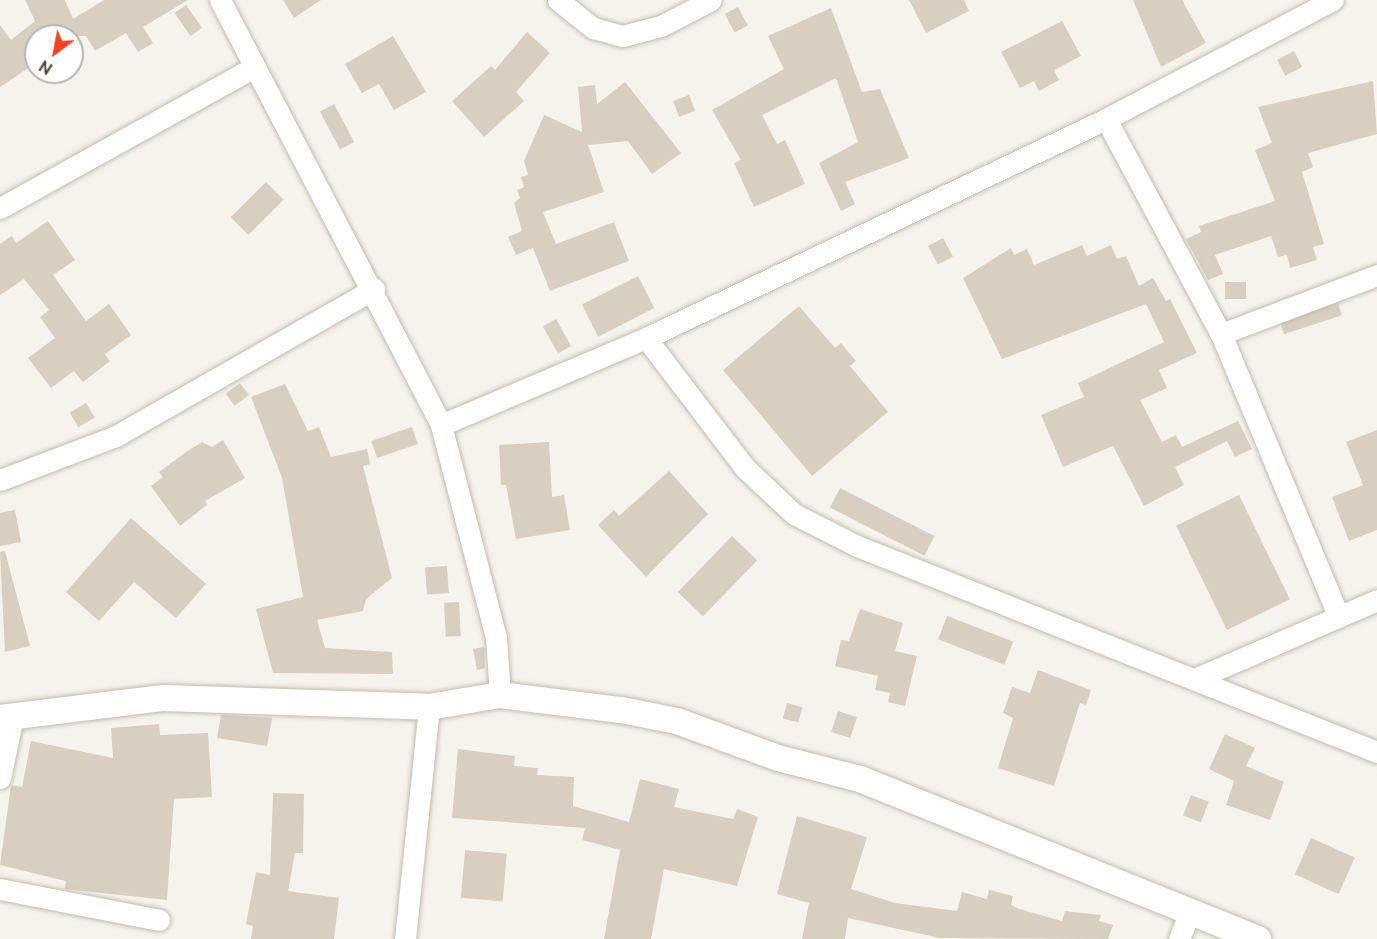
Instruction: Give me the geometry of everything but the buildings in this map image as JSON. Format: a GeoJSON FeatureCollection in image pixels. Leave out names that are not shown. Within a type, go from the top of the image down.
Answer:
{"type":"FeatureCollection","features":[{"type":"Feature","properties":{"kind":"street"},"geometry":{"type":"LineString","coordinates":[[220,0],[254,68],[374,290],[441,425],[496,637],[500,695]]}},
{"type":"Feature","properties":{"kind":"street"},"geometry":{"type":"LineString","coordinates":[[558,0],[593,28],[622,36],[661,26],[711,0]]}},
{"type":"Feature","properties":{"kind":"street"},"geometry":{"type":"LineString","coordinates":[[441,425],[646,338],[1106,119],[1333,0]]}},
{"type":"Feature","properties":{"kind":"street"},"geometry":{"type":"LineString","coordinates":[[3,200],[254,68]]}},
{"type":"Feature","properties":{"kind":"street"},"geometry":{"type":"LineString","coordinates":[[1106,119],[1221,334],[1338,615]]}},
{"type":"Feature","properties":{"kind":"street"},"geometry":{"type":"LineString","coordinates":[[1221,334],[1377,275]]}},
{"type":"Feature","properties":{"kind":"street"},"geometry":{"type":"LineString","coordinates":[[0,480],[116,436],[374,290]]}},
{"type":"Feature","properties":{"kind":"street"},"geometry":{"type":"LineString","coordinates":[[646,338],[745,468],[794,514],[857,546],[1197,678],[1377,752]]}},
{"type":"Feature","properties":{"kind":"street"},"geometry":{"type":"LineString","coordinates":[[1197,678],[1377,600]]}},
{"type":"Feature","properties":{"kind":"street"},"geometry":{"type":"LineString","coordinates":[[0,778],[7,718],[164,698],[429,707],[500,695],[677,721],[778,758],[860,779],[1189,914],[1258,939]]}},
{"type":"Feature","properties":{"kind":"street"},"geometry":{"type":"LineString","coordinates":[[405,939],[429,707]]}},
{"type":"Feature","properties":{"kind":"street"},"geometry":{"type":"LineString","coordinates":[[0,889],[159,921]]}},
{"type":"Feature","properties":{"kind":"street"},"geometry":{"type":"LineString","coordinates":[[1179,939],[1189,914]]}}]}
